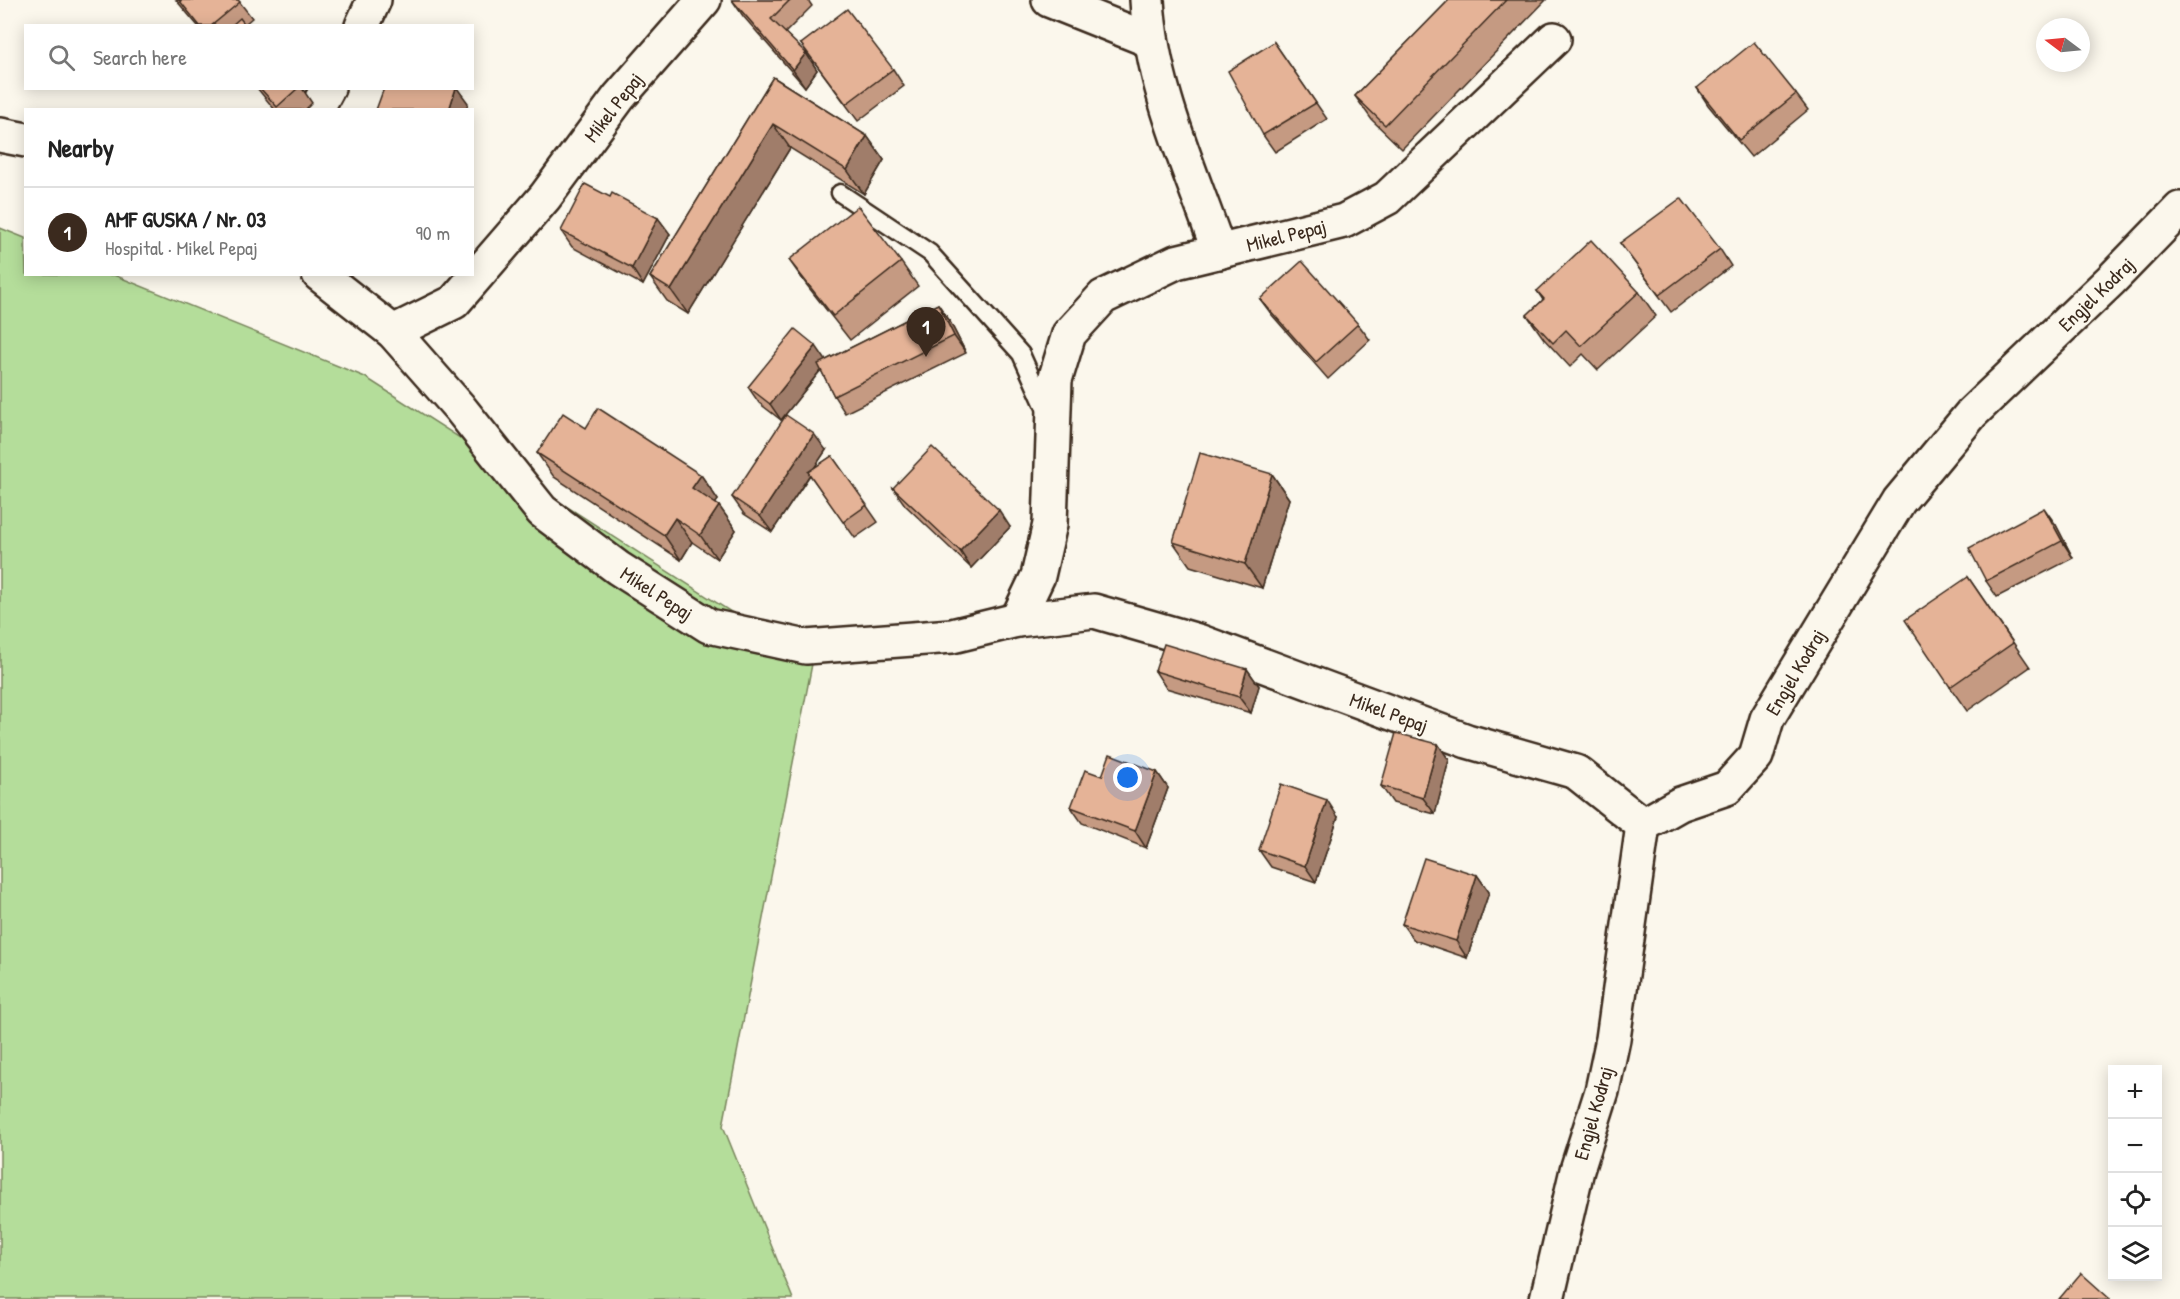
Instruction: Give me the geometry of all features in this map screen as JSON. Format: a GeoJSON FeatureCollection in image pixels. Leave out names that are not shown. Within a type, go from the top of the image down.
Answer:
{"type":"FeatureCollection","features":[{"type":"Feature","properties":{"kind":"street"},"geometry":{"type":"LineString","coordinates":[[363,24],[374,0]]}},
{"type":"Feature","properties":{"kind":"street","name":"Mikel Pepaj"},"geometry":{"type":"LineString","coordinates":[[393,332],[454,302],[544,197],[619,97],[704,0]]}},
{"type":"Feature","properties":{"kind":"street"},"geometry":{"type":"LineString","coordinates":[[1049,0],[1149,40]]}},
{"type":"Feature","properties":{"kind":"street"},"geometry":{"type":"LineString","coordinates":[[1147,0],[1149,40],[1173,132],[1219,252]]}},
{"type":"Feature","properties":{"kind":"street","name":"Mikel Pepaj"},"geometry":{"type":"LineString","coordinates":[[1017,620],[1038,576],[1050,524],[1055,380],[1069,334],[1103,297],[1176,262],[1344,221],[1387,198],[1554,39]]}},
{"type":"Feature","properties":{"kind":"street"},"geometry":{"type":"LineString","coordinates":[[317,108],[327,90]]}},
{"type":"Feature","properties":{"kind":"street"},"geometry":{"type":"LineString","coordinates":[[0,135],[24,140]]}},
{"type":"Feature","properties":{"kind":"street","name":"Engjel Kodraj"},"geometry":{"type":"LineString","coordinates":[[1547,1299],[1578,1170],[1602,1091],[1631,918],[1643,825],[1680,804],[1727,788],[1756,756],[1767,719],[1899,501],[1972,413],[2111,280],[2180,209]]}},
{"type":"Feature","properties":{"kind":"street","name":"Mikel Pepaj"},"geometry":{"type":"LineString","coordinates":[[322,276],[393,332],[459,407],[542,511],[618,568],[709,626],[806,647],[952,636],[1017,620],[1094,611],[1198,641],[1467,741],[1576,772],[1643,825]]}},
{"type":"Feature","properties":{"kind":"lane","name":"Mikel Pepaj"},"geometry":{"type":"LineString","coordinates":[[840,193],[930,253],[981,308],[1021,354],[1053,426]]}},
{"type":"Feature","properties":{"kind":"green space"},"geometry":{"type":"Polygon","coordinates":[[[0,228],[24,238],[24,276],[116,276],[365,377],[812,664],[723,1126],[793,1299],[0,1299],[0,228]]]}},
{"type":"Feature","properties":{"kind":"building"},"geometry":{"type":"Polygon","coordinates":[[[179,0],[238,0],[240,2],[213,24],[198,24],[179,0]]]}},
{"type":"Feature","properties":{"kind":"building"},"geometry":{"type":"Polygon","coordinates":[[[732,0],[790,0],[771,19],[806,53],[793,70],[732,0]]]}},
{"type":"Feature","properties":{"kind":"building"},"geometry":{"type":"Polygon","coordinates":[[[1449,0],[1506,0],[1385,125],[1355,96],[1449,0]]]}},
{"type":"Feature","properties":{"kind":"building"},"geometry":{"type":"Polygon","coordinates":[[[847,9],[893,69],[846,104],[801,44],[847,9]]]}},
{"type":"Feature","properties":{"kind":"building"},"geometry":{"type":"Polygon","coordinates":[[[240,18],[244,24],[233,24],[240,18]]]}},
{"type":"Feature","properties":{"kind":"building"},"geometry":{"type":"Polygon","coordinates":[[[1274,42],[1316,103],[1263,135],[1228,71],[1274,42]]]}},
{"type":"Feature","properties":{"kind":"building"},"geometry":{"type":"Polygon","coordinates":[[[1754,42],[1796,94],[1739,140],[1697,88],[1754,42]]]}},
{"type":"Feature","properties":{"kind":"building"},"geometry":{"type":"Polygon","coordinates":[[[773,77],[867,136],[847,170],[773,124],[671,290],[650,277],[773,77]]]}},
{"type":"Feature","properties":{"kind":"building"},"geometry":{"type":"Polygon","coordinates":[[[262,90],[296,90],[277,107],[262,90]]]}},
{"type":"Feature","properties":{"kind":"building"},"geometry":{"type":"Polygon","coordinates":[[[383,90],[455,90],[450,108],[377,108],[383,90]]]}},
{"type":"Feature","properties":{"kind":"building"},"geometry":{"type":"Polygon","coordinates":[[[585,184],[610,197],[612,193],[658,218],[632,268],[561,231],[585,184]]]}},
{"type":"Feature","properties":{"kind":"building"},"geometry":{"type":"Polygon","coordinates":[[[1681,198],[1720,249],[1659,295],[1620,243],[1681,198]]]}},
{"type":"Feature","properties":{"kind":"building"},"geometry":{"type":"Polygon","coordinates":[[[858,206],[901,262],[833,316],[789,260],[858,206]]]}},
{"type":"Feature","properties":{"kind":"building"},"geometry":{"type":"Polygon","coordinates":[[[1591,240],[1639,292],[1581,346],[1566,330],[1553,343],[1527,315],[1544,299],[1537,291],[1591,240]]]}},
{"type":"Feature","properties":{"kind":"building"},"geometry":{"type":"Polygon","coordinates":[[[1302,261],[1358,324],[1316,362],[1260,299],[1302,261]]]}},
{"type":"Feature","properties":{"kind":"building"},"geometry":{"type":"Polygon","coordinates":[[[938,304],[954,336],[834,396],[818,364],[938,304]]]}},
{"type":"Feature","properties":{"kind":"building"},"geometry":{"type":"Polygon","coordinates":[[[795,329],[816,346],[770,404],[748,387],[795,329]]]}},
{"type":"Feature","properties":{"kind":"building"},"geometry":{"type":"Polygon","coordinates":[[[598,408],[701,475],[692,488],[719,506],[700,535],[675,518],[664,535],[537,453],[563,413],[586,428],[598,408]]]}},
{"type":"Feature","properties":{"kind":"building"},"geometry":{"type":"Polygon","coordinates":[[[786,415],[814,434],[760,516],[732,497],[786,415]]]}},
{"type":"Feature","properties":{"kind":"building"},"geometry":{"type":"Polygon","coordinates":[[[932,447],[999,510],[960,551],[893,488],[932,447]]]}},
{"type":"Feature","properties":{"kind":"building"},"geometry":{"type":"Polygon","coordinates":[[[1200,453],[1272,474],[1245,564],[1173,542],[1200,453]]]}},
{"type":"Feature","properties":{"kind":"building"},"geometry":{"type":"Polygon","coordinates":[[[832,456],[867,505],[843,522],[808,472],[832,456]]]}},
{"type":"Feature","properties":{"kind":"building"},"geometry":{"type":"Polygon","coordinates":[[[2044,508],[2062,541],[1986,581],[1969,548],[2044,508]]]}},
{"type":"Feature","properties":{"kind":"building"},"geometry":{"type":"Polygon","coordinates":[[[1968,577],[2013,643],[1950,687],[1905,620],[1968,577]]]}},
{"type":"Feature","properties":{"kind":"building"},"geometry":{"type":"Polygon","coordinates":[[[1164,644],[1247,669],[1239,697],[1155,671],[1164,644]]]}},
{"type":"Feature","properties":{"kind":"building"},"geometry":{"type":"Polygon","coordinates":[[[1396,733],[1438,744],[1423,798],[1381,786],[1396,733]]]}},
{"type":"Feature","properties":{"kind":"building"},"geometry":{"type":"Polygon","coordinates":[[[1110,754],[1157,772],[1135,831],[1071,807],[1085,770],[1102,776],[1110,754]]]}},
{"type":"Feature","properties":{"kind":"building"},"geometry":{"type":"Polygon","coordinates":[[[1281,784],[1327,800],[1305,866],[1259,850],[1281,784]]]}},
{"type":"Feature","properties":{"kind":"building"},"geometry":{"type":"Polygon","coordinates":[[[1424,858],[1477,875],[1456,941],[1402,924],[1424,858]]]}},
{"type":"Feature","properties":{"kind":"building"},"geometry":{"type":"Polygon","coordinates":[[[2081,1273],[2110,1299],[2059,1299],[2081,1273]]]}},
{"type":"Feature","properties":{"kind":"place","name":"AMF GUSKA / Nr. 03"},"geometry":{"type":"Point","coordinates":[926,357]}}]}
